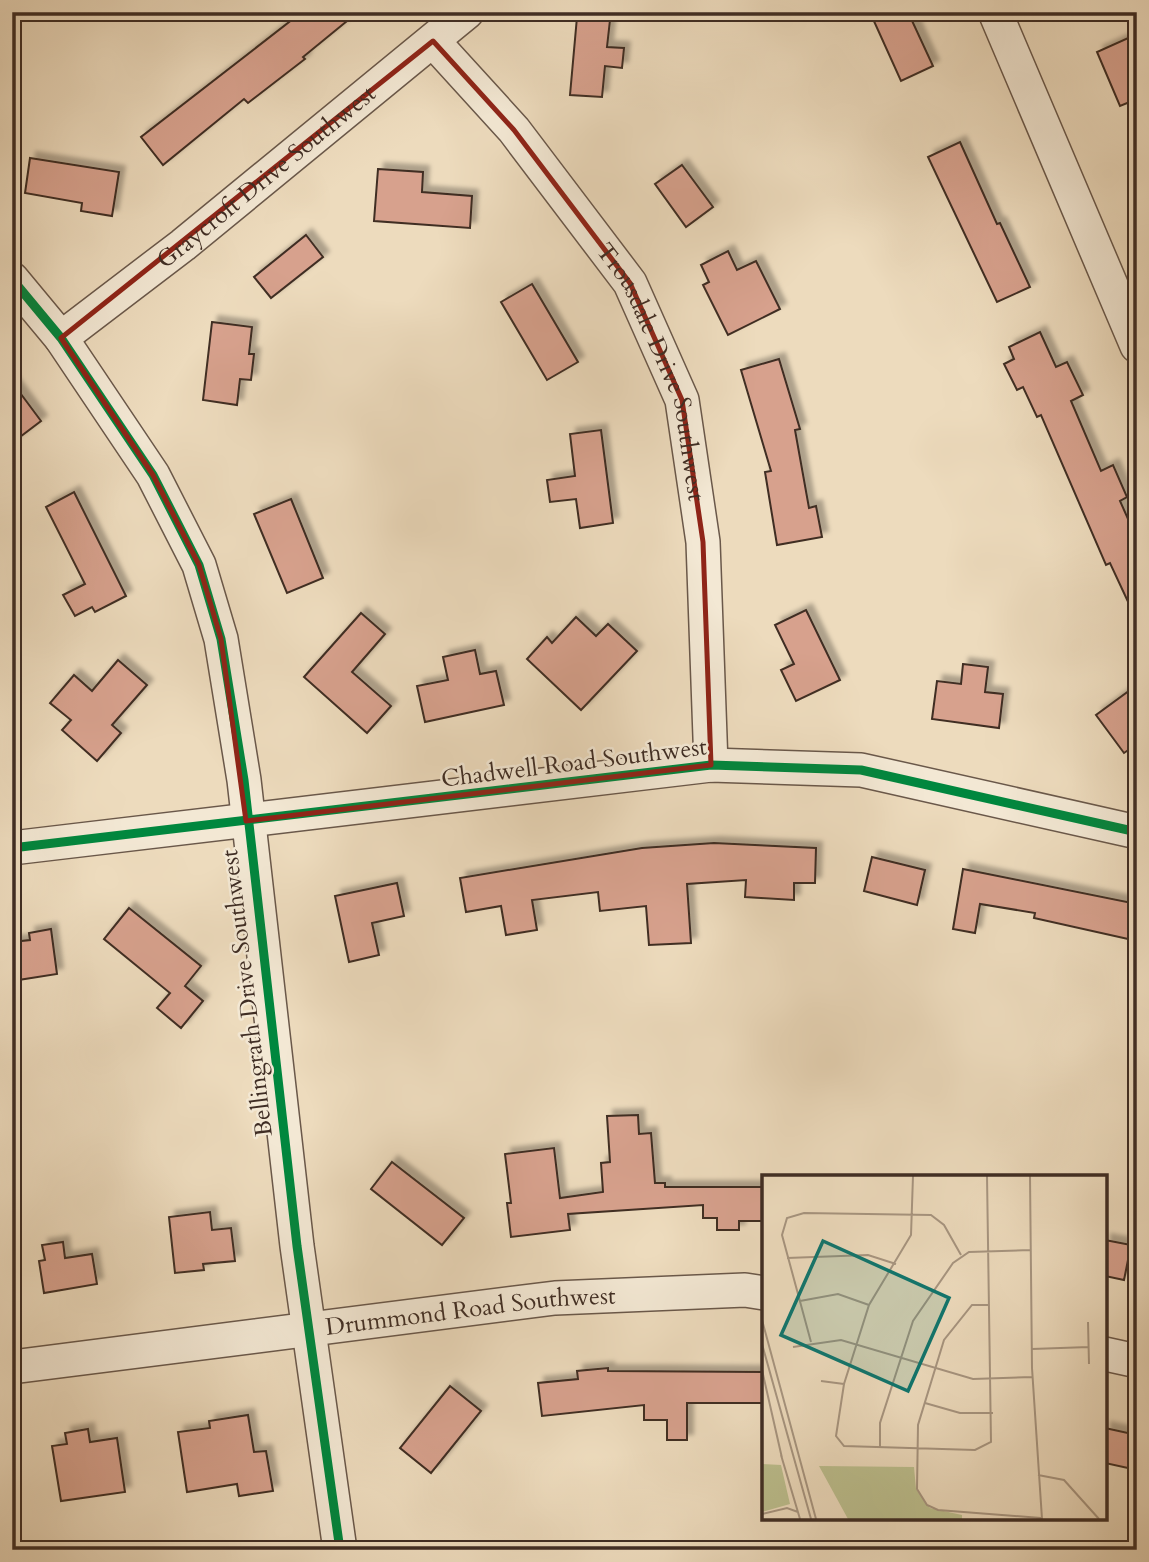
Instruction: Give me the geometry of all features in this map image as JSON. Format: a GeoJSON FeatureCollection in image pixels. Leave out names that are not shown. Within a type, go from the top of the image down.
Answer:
{"type":"FeatureCollection","features":[{"type":"Feature","properties":{"kind":"street","name":"Graycroft Drive Southwest"},"geometry":{"type":"LineString","coordinates":[[61,338],[194,236],[467,12]]}},
{"type":"Feature","properties":{"kind":"street"},"geometry":{"type":"LineString","coordinates":[[995,12],[1137,346]]}},
{"type":"Feature","properties":{"kind":"street","name":"Trousdale Drive Southwest"},"geometry":{"type":"LineString","coordinates":[[433,41],[514,130],[630,283],[682,400],[703,542],[711,765]]}},
{"type":"Feature","properties":{"kind":"street","name":"Bellingrath Drive Southwest"},"geometry":{"type":"LineString","coordinates":[[12,279],[61,338],[153,475],[199,565],[221,639],[244,780],[246,821],[309,1328],[340,1550]]}},
{"type":"Feature","properties":{"kind":"street","name":"Chadwell Road Southwest"},"geometry":{"type":"LineString","coordinates":[[12,848],[711,765],[861,770],[1137,832]]}},
{"type":"Feature","properties":{"kind":"street","name":"Drummond Road Southwest"},"geometry":{"type":"LineString","coordinates":[[12,1367],[555,1298],[745,1290],[762,1293]]}},
{"type":"Feature","properties":{"kind":"street"},"geometry":{"type":"LineString","coordinates":[[1107,1354],[1137,1361]]}},
{"type":"Feature","properties":{"kind":"highlighted area"},"geometry":{"type":"Polygon","coordinates":[[[433,41],[514,130],[630,283],[682,400],[703,542],[711,765],[246,821],[221,639],[199,565],[153,475],[61,338],[433,41]]]}},
{"type":"Feature","properties":{"kind":"building"},"geometry":{"type":"Polygon","coordinates":[[[302,12],[358,12],[303,57],[305,59],[248,103],[244,99],[163,165],[141,137],[302,12]]]}},
{"type":"Feature","properties":{"kind":"building"},"geometry":{"type":"Polygon","coordinates":[[[889,12],[908,12],[933,66],[901,81],[873,19],[889,12]]]}},
{"type":"Feature","properties":{"kind":"building"},"geometry":{"type":"Polygon","coordinates":[[[577,17],[610,20],[607,47],[624,48],[622,68],[605,66],[602,97],[570,95],[577,17]]]}},
{"type":"Feature","properties":{"kind":"building"},"geometry":{"type":"Polygon","coordinates":[[[1137,34],[1137,99],[1120,106],[1097,52],[1137,34]]]}},
{"type":"Feature","properties":{"kind":"building"},"geometry":{"type":"Polygon","coordinates":[[[960,142],[997,224],[1000,223],[1030,287],[997,302],[928,157],[960,142]]]}},
{"type":"Feature","properties":{"kind":"building"},"geometry":{"type":"Polygon","coordinates":[[[30,158],[119,172],[112,216],[81,211],[82,203],[25,193],[30,158]]]}},
{"type":"Feature","properties":{"kind":"building"},"geometry":{"type":"Polygon","coordinates":[[[682,165],[713,207],[686,227],[655,184],[682,165]]]}},
{"type":"Feature","properties":{"kind":"building"},"geometry":{"type":"Polygon","coordinates":[[[378,169],[423,172],[422,192],[472,196],[470,228],[374,221],[378,169]]]}},
{"type":"Feature","properties":{"kind":"building"},"geometry":{"type":"Polygon","coordinates":[[[306,235],[323,257],[271,298],[254,277],[306,235]]]}},
{"type":"Feature","properties":{"kind":"building"},"geometry":{"type":"Polygon","coordinates":[[[728,251],[737,270],[756,261],[780,309],[728,335],[703,285],[709,282],[701,265],[728,251]]]}},
{"type":"Feature","properties":{"kind":"building"},"geometry":{"type":"Polygon","coordinates":[[[532,284],[578,362],[547,380],[501,302],[532,284]]]}},
{"type":"Feature","properties":{"kind":"building"},"geometry":{"type":"Polygon","coordinates":[[[212,322],[252,327],[249,354],[254,354],[251,380],[240,379],[237,405],[203,400],[212,322]]]}},
{"type":"Feature","properties":{"kind":"building"},"geometry":{"type":"Polygon","coordinates":[[[1040,332],[1056,367],[1067,362],[1083,395],[1071,401],[1101,471],[1113,465],[1127,497],[1120,501],[1137,539],[1137,621],[1110,563],[1106,565],[1041,415],[1037,417],[1023,387],[1017,390],[1004,364],[1014,359],[1009,347],[1040,332]]]}},
{"type":"Feature","properties":{"kind":"building"},"geometry":{"type":"Polygon","coordinates":[[[779,359],[800,429],[795,430],[809,508],[816,506],[822,537],[777,545],[765,472],[771,471],[741,370],[779,359]]]}},
{"type":"Feature","properties":{"kind":"building"},"geometry":{"type":"Polygon","coordinates":[[[12,382],[41,421],[12,443],[12,382]]]}},
{"type":"Feature","properties":{"kind":"building"},"geometry":{"type":"Polygon","coordinates":[[[601,430],[613,523],[580,528],[576,499],[550,502],[547,480],[575,476],[570,434],[601,430]]]}},
{"type":"Feature","properties":{"kind":"building"},"geometry":{"type":"Polygon","coordinates":[[[74,492],[126,596],[95,612],[92,607],[75,616],[63,595],[85,584],[46,507],[74,492]]]}},
{"type":"Feature","properties":{"kind":"building"},"geometry":{"type":"Polygon","coordinates":[[[291,499],[323,578],[287,593],[254,514],[291,499]]]}},
{"type":"Feature","properties":{"kind":"building"},"geometry":{"type":"Polygon","coordinates":[[[806,610],[840,680],[796,701],[781,670],[794,664],[775,625],[806,610]]]}},
{"type":"Feature","properties":{"kind":"building"},"geometry":{"type":"Polygon","coordinates":[[[361,613],[385,634],[352,672],[391,706],[367,733],[304,677],[361,613]]]}},
{"type":"Feature","properties":{"kind":"building"},"geometry":{"type":"Polygon","coordinates":[[[576,617],[596,636],[608,624],[637,651],[581,710],[527,659],[547,637],[552,643],[576,617]]]}},
{"type":"Feature","properties":{"kind":"building"},"geometry":{"type":"Polygon","coordinates":[[[475,650],[480,674],[496,671],[504,705],[425,722],[417,686],[448,680],[443,657],[475,650]]]}},
{"type":"Feature","properties":{"kind":"building"},"geometry":{"type":"Polygon","coordinates":[[[118,660],[147,685],[112,725],[121,733],[97,761],[62,730],[71,720],[50,703],[74,675],[92,691],[118,660]]]}},
{"type":"Feature","properties":{"kind":"building"},"geometry":{"type":"Polygon","coordinates":[[[963,664],[988,667],[985,692],[1003,694],[999,728],[932,719],[937,681],[961,684],[963,664]]]}},
{"type":"Feature","properties":{"kind":"building"},"geometry":{"type":"Polygon","coordinates":[[[1137,685],[1137,744],[1124,753],[1096,715],[1137,685]]]}},
{"type":"Feature","properties":{"kind":"building"},"geometry":{"type":"Polygon","coordinates":[[[714,843],[816,848],[815,883],[794,883],[794,900],[745,897],[746,880],[687,884],[691,943],[649,945],[646,906],[600,911],[598,892],[532,900],[537,930],[506,935],[501,906],[466,912],[460,878],[642,848],[714,843]]]}},
{"type":"Feature","properties":{"kind":"building"},"geometry":{"type":"Polygon","coordinates":[[[872,857],[925,870],[917,905],[864,891],[872,857]]]}},
{"type":"Feature","properties":{"kind":"building"},"geometry":{"type":"Polygon","coordinates":[[[963,869],[1137,904],[1137,941],[1034,918],[1035,913],[980,904],[975,933],[953,929],[963,869]]]}},
{"type":"Feature","properties":{"kind":"building"},"geometry":{"type":"Polygon","coordinates":[[[397,883],[404,916],[372,923],[379,955],[349,962],[335,896],[397,883]]]}},
{"type":"Feature","properties":{"kind":"building"},"geometry":{"type":"Polygon","coordinates":[[[129,908],[201,966],[185,986],[203,1001],[181,1028],[157,1008],[170,993],[104,939],[129,908]]]}},
{"type":"Feature","properties":{"kind":"building"},"geometry":{"type":"Polygon","coordinates":[[[51,929],[57,974],[12,981],[12,942],[30,940],[29,933],[51,929]]]}},
{"type":"Feature","properties":{"kind":"building"},"geometry":{"type":"Polygon","coordinates":[[[638,1115],[639,1134],[651,1133],[655,1183],[665,1183],[665,1187],[762,1187],[762,1221],[739,1221],[739,1230],[717,1230],[717,1218],[703,1218],[703,1205],[568,1214],[570,1230],[511,1237],[507,1203],[511,1203],[505,1154],[554,1148],[560,1198],[603,1192],[601,1163],[610,1162],[607,1116],[638,1115]]]}},
{"type":"Feature","properties":{"kind":"building"},"geometry":{"type":"Polygon","coordinates":[[[392,1162],[464,1218],[442,1245],[371,1189],[392,1162]]]}},
{"type":"Feature","properties":{"kind":"building"},"geometry":{"type":"Polygon","coordinates":[[[210,1212],[212,1230],[231,1228],[235,1261],[203,1264],[204,1270],[175,1273],[169,1217],[210,1212]]]}},
{"type":"Feature","properties":{"kind":"building"},"geometry":{"type":"Polygon","coordinates":[[[1107,1240],[1131,1245],[1124,1280],[1107,1276],[1107,1240]]]}},
{"type":"Feature","properties":{"kind":"building"},"geometry":{"type":"Polygon","coordinates":[[[63,1242],[65,1258],[92,1254],[97,1284],[44,1293],[39,1261],[45,1260],[42,1245],[63,1242]]]}},
{"type":"Feature","properties":{"kind":"building"},"geometry":{"type":"Polygon","coordinates":[[[608,1368],[608,1371],[762,1372],[762,1403],[687,1403],[687,1440],[667,1440],[667,1420],[644,1420],[644,1405],[542,1416],[538,1383],[578,1379],[577,1371],[608,1368]]]}},
{"type":"Feature","properties":{"kind":"building"},"geometry":{"type":"Polygon","coordinates":[[[450,1386],[481,1411],[431,1473],[400,1448],[450,1386]]]}},
{"type":"Feature","properties":{"kind":"building"},"geometry":{"type":"Polygon","coordinates":[[[248,1415],[254,1452],[266,1451],[273,1491],[239,1496],[237,1484],[187,1492],[178,1432],[210,1428],[209,1421],[248,1415]]]}},
{"type":"Feature","properties":{"kind":"building"},"geometry":{"type":"Polygon","coordinates":[[[1107,1428],[1137,1435],[1137,1470],[1107,1463],[1107,1428]]]}},
{"type":"Feature","properties":{"kind":"building"},"geometry":{"type":"Polygon","coordinates":[[[88,1429],[90,1442],[117,1438],[125,1492],[61,1501],[52,1446],[67,1444],[65,1433],[88,1429]]]}},
{"type":"Feature","properties":{"kind":"cycle path"},"geometry":{"type":"LineString","coordinates":[[12,279],[61,338],[153,475],[199,565],[221,639],[244,780],[297,1246],[340,1550]]}},
{"type":"Feature","properties":{"kind":"cycle path"},"geometry":{"type":"LineString","coordinates":[[12,848],[711,765],[861,770],[1137,832]]}}]}
